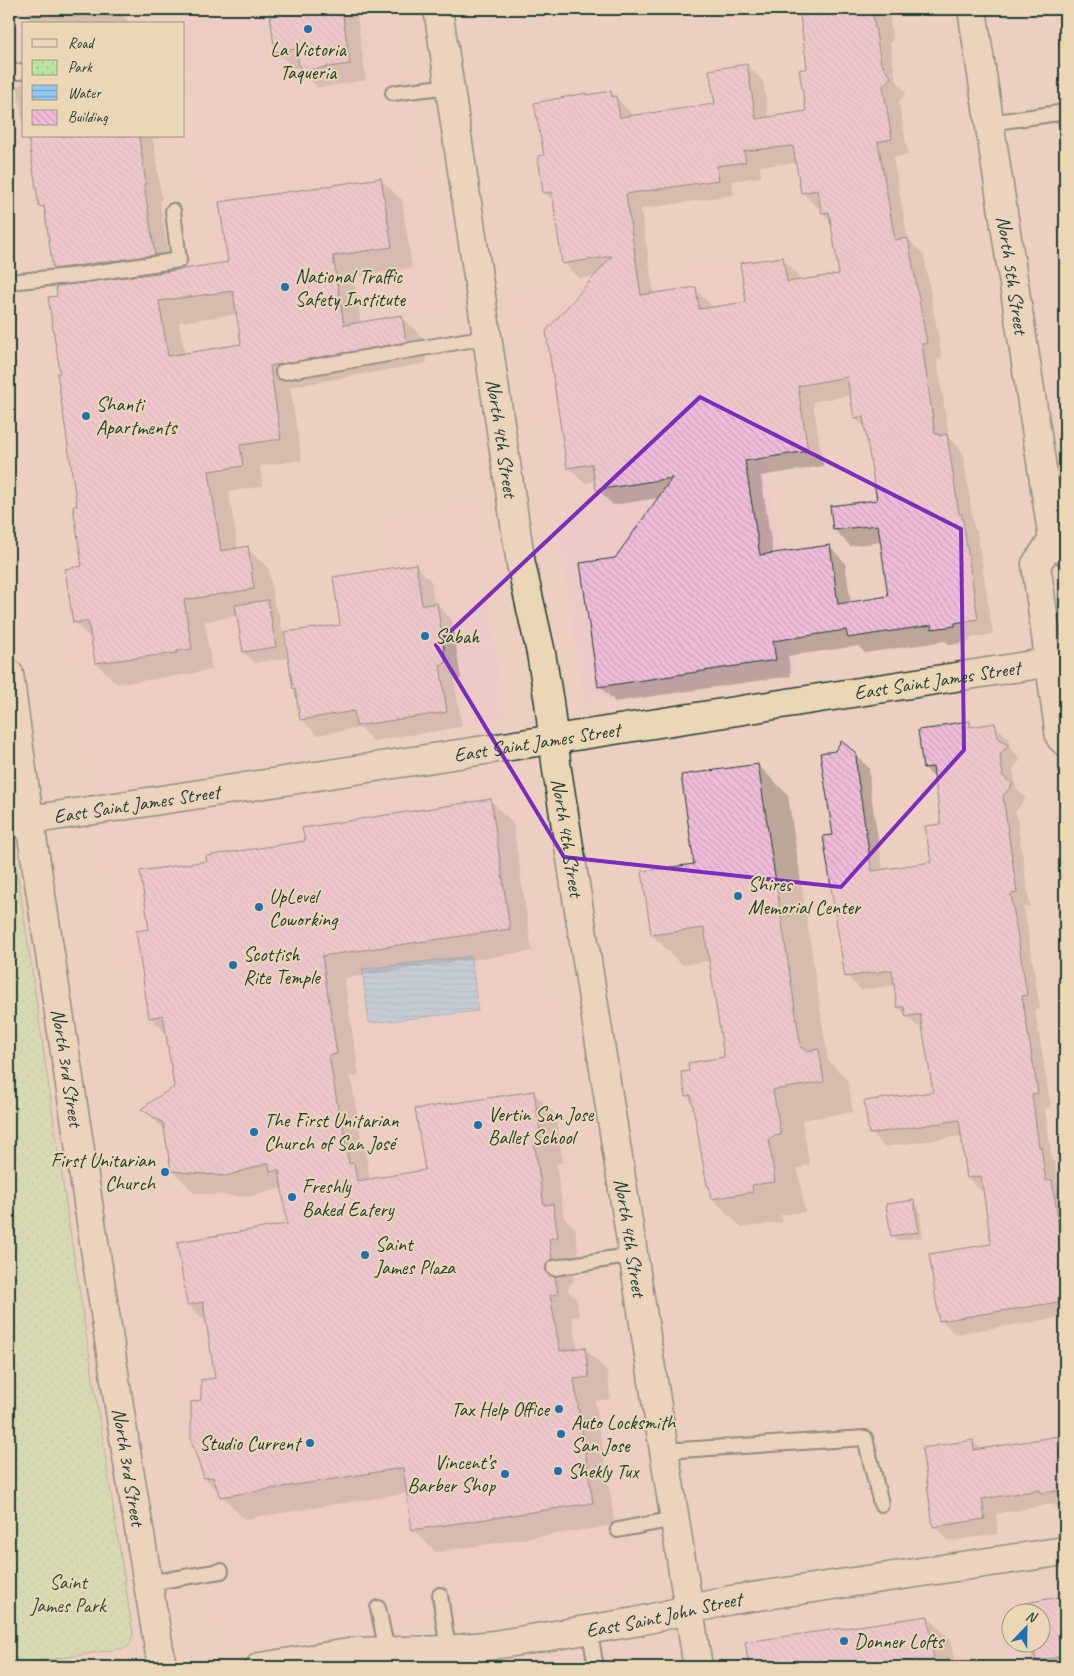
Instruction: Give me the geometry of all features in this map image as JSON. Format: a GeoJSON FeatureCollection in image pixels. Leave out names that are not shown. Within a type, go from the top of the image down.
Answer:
{"type":"FeatureCollection","features":[{"type":"Feature","properties":{"kind":"main road","name":"North 4th Street"},"geometry":{"type":"LineString","coordinates":[[438,9],[521,564],[541,653],[698,1667]]}},
{"type":"Feature","properties":{"kind":"main road","name":"North 5th Street"},"geometry":{"type":"LineString","coordinates":[[972,9],[1059,545],[1036,564],[1057,661],[1060,737],[1065,742]]}},
{"type":"Feature","properties":{"kind":"main road","name":"East Saint James Street"},"geometry":{"type":"LineString","coordinates":[[19,821],[1057,661]]}},
{"type":"Feature","properties":{"kind":"main road","name":"North 3rd Street"},"geometry":{"type":"LineString","coordinates":[[9,674],[19,821],[162,1667]]}},
{"type":"Feature","properties":{"kind":"main road","name":"East Saint John Street"},"geometry":{"type":"LineString","coordinates":[[260,1667],[355,1652],[448,1650],[494,1645],[635,1622],[731,1600],[1065,1551]]}},
{"type":"Feature","properties":{"kind":"lane"},"geometry":{"type":"LineString","coordinates":[[9,73],[22,71]]}},
{"type":"Feature","properties":{"kind":"lane"},"geometry":{"type":"LineString","coordinates":[[393,93],[450,86]]}},
{"type":"Feature","properties":{"kind":"lane"},"geometry":{"type":"LineString","coordinates":[[990,123],[1065,112]]}},
{"type":"Feature","properties":{"kind":"lane"},"geometry":{"type":"LineString","coordinates":[[9,282],[80,275],[179,260],[173,211]]}},
{"type":"Feature","properties":{"kind":"lane"},"geometry":{"type":"LineString","coordinates":[[283,372],[487,337]]}},
{"type":"Feature","properties":{"kind":"lane"},"geometry":{"type":"LineString","coordinates":[[554,1268],[633,1254]]}},
{"type":"Feature","properties":{"kind":"lane"},"geometry":{"type":"LineString","coordinates":[[664,1452],[865,1438],[881,1504]]}},
{"type":"Feature","properties":{"kind":"lane"},"geometry":{"type":"LineString","coordinates":[[618,1530],[674,1519]]}},
{"type":"Feature","properties":{"kind":"lane"},"geometry":{"type":"LineString","coordinates":[[148,1583],[221,1571]]}},
{"type":"Feature","properties":{"kind":"lane"},"geometry":{"type":"LineString","coordinates":[[440,1596],[448,1650]]}},
{"type":"Feature","properties":{"kind":"lane"},"geometry":{"type":"LineString","coordinates":[[378,1608],[386,1651]]}},
{"type":"Feature","properties":{"kind":"lane"},"geometry":{"type":"LineString","coordinates":[[589,1628],[596,1667]]}},
{"type":"Feature","properties":{"kind":"highlighted area"},"geometry":{"type":"Polygon","coordinates":[[[700,397],[961,529],[964,750],[841,887],[564,857],[436,645],[700,397]]]}},
{"type":"Feature","properties":{"kind":"shaded area"},"geometry":{"type":"Polygon","coordinates":[[[179,9],[395,9],[441,309],[230,342],[185,47],[185,22],[181,22],[179,9]]]}},
{"type":"Feature","properties":{"kind":"shaded area"},"geometry":{"type":"Polygon","coordinates":[[[734,264],[766,458],[796,672],[584,704],[523,296],[734,264]]]}},
{"type":"Feature","properties":{"kind":"shaded area"},"geometry":{"type":"Polygon","coordinates":[[[474,506],[505,717],[419,730],[385,522],[474,506]]]}},
{"type":"Feature","properties":{"kind":"shaded area"},"geometry":{"type":"Polygon","coordinates":[[[269,598],[305,805],[510,773],[596,1308],[636,1581],[225,1648],[157,1195],[355,1161],[339,1062],[142,1091],[73,627],[269,598]]]}},
{"type":"Feature","properties":{"kind":"shaded area"},"geometry":{"type":"Polygon","coordinates":[[[632,1645],[635,1667],[487,1667],[632,1645]]]}},
{"type":"Feature","properties":{"kind":"green space","name":"Saint James Park"},"geometry":{"type":"Polygon","coordinates":[[[9,859],[17,869],[69,1224],[133,1634],[130,1645],[125,1648],[9,1666],[9,859]]]}},
{"type":"Feature","properties":{"kind":"water"},"geometry":{"type":"Polygon","coordinates":[[[471,956],[478,1011],[369,1023],[362,969],[471,956]]]}},
{"type":"Feature","properties":{"kind":"building","name":"La Victoria Taqueria"},"geometry":{"type":"Polygon","coordinates":[[[269,9],[342,9],[350,64],[300,71],[296,49],[275,52],[269,9]]]}},
{"type":"Feature","properties":{"kind":"building"},"geometry":{"type":"Polygon","coordinates":[[[799,9],[872,9],[881,63],[891,77],[883,86],[892,139],[878,142],[895,240],[908,238],[927,343],[922,344],[935,434],[939,434],[939,436],[947,434],[959,514],[962,514],[978,619],[955,623],[955,626],[932,629],[932,625],[848,638],[846,630],[773,641],[776,660],[598,687],[580,563],[615,558],[672,478],[596,490],[592,464],[567,468],[546,331],[612,256],[562,264],[552,192],[543,193],[538,156],[544,155],[534,103],[586,93],[586,95],[611,91],[612,97],[616,96],[620,117],[715,104],[709,70],[747,64],[756,119],[806,111],[799,70],[807,68],[799,9]],[[793,146],[744,151],[746,162],[717,166],[719,180],[626,194],[641,295],[696,287],[699,309],[746,302],[740,263],[783,257],[787,282],[839,274],[829,212],[822,213],[817,190],[801,193],[793,146]],[[847,377],[798,386],[808,451],[745,461],[760,555],[830,545],[838,604],[888,596],[878,525],[833,530],[830,506],[877,500],[863,417],[854,418],[847,377]]]}},
{"type":"Feature","properties":{"kind":"building"},"geometry":{"type":"Polygon","coordinates":[[[28,138],[139,138],[155,255],[53,269],[44,206],[39,207],[28,138]]]}},
{"type":"Feature","properties":{"kind":"building"},"geometry":{"type":"Polygon","coordinates":[[[381,178],[392,247],[333,256],[344,325],[402,315],[406,342],[270,366],[281,439],[240,445],[243,466],[209,471],[221,551],[248,546],[254,589],[184,600],[192,649],[177,651],[177,653],[95,663],[88,621],[73,623],[65,569],[82,566],[73,506],[77,506],[57,373],[60,373],[48,297],[57,296],[56,286],[228,262],[219,202],[381,178]],[[233,291],[159,301],[168,356],[241,344],[233,291]]]}},
{"type":"Feature","properties":{"kind":"building"},"geometry":{"type":"Polygon","coordinates":[[[416,564],[422,605],[437,603],[446,663],[440,665],[447,712],[356,726],[354,711],[300,720],[284,632],[340,625],[333,577],[416,564]]]}},
{"type":"Feature","properties":{"kind":"building"},"geometry":{"type":"Polygon","coordinates":[[[268,600],[276,647],[243,652],[235,605],[268,600]]]}},
{"type":"Feature","properties":{"kind":"building"},"geometry":{"type":"Polygon","coordinates":[[[970,721],[970,727],[995,723],[998,738],[1008,745],[1000,755],[1003,776],[1013,784],[1003,796],[1017,893],[1011,894],[1027,995],[1022,996],[1038,1093],[1032,1094],[1039,1147],[1041,1147],[1046,1181],[1052,1180],[1065,1265],[1065,1301],[939,1321],[929,1254],[991,1244],[981,1176],[967,1178],[959,1120],[869,1134],[864,1101],[933,1092],[920,1014],[906,1017],[904,1007],[897,1007],[892,970],[845,977],[823,836],[833,835],[820,753],[835,751],[841,741],[856,753],[857,773],[872,871],[931,862],[925,826],[941,824],[933,767],[923,768],[918,730],[970,721]]]}},
{"type":"Feature","properties":{"kind":"building"},"geometry":{"type":"Polygon","coordinates":[[[758,764],[801,1048],[805,1048],[806,1051],[819,1049],[824,1082],[773,1090],[781,1135],[773,1136],[773,1138],[769,1139],[775,1182],[752,1185],[753,1192],[711,1199],[691,1095],[686,1096],[681,1072],[689,1071],[688,1063],[724,1057],[704,928],[651,935],[642,871],[694,864],[681,775],[758,764]]]}},
{"type":"Feature","properties":{"kind":"building"},"geometry":{"type":"Polygon","coordinates":[[[491,799],[510,929],[322,956],[337,1054],[329,1055],[349,1164],[354,1163],[357,1181],[425,1170],[415,1109],[534,1091],[541,1140],[534,1142],[544,1205],[553,1204],[558,1237],[549,1239],[552,1259],[548,1262],[545,1269],[548,1274],[555,1277],[558,1294],[550,1295],[560,1351],[585,1347],[589,1377],[574,1379],[593,1503],[412,1530],[403,1468],[220,1497],[213,1477],[204,1478],[191,1441],[191,1402],[201,1400],[201,1380],[215,1378],[203,1302],[187,1305],[177,1242],[287,1224],[279,1170],[270,1172],[269,1163],[226,1176],[171,1171],[163,1123],[141,1109],[174,1087],[163,1015],[149,1018],[136,931],[149,929],[140,871],[207,861],[206,856],[305,841],[302,828],[491,799]]]}},
{"type":"Feature","properties":{"kind":"building"},"geometry":{"type":"Polygon","coordinates":[[[914,1200],[919,1232],[891,1236],[886,1204],[914,1200]]]}},
{"type":"Feature","properties":{"kind":"building"},"geometry":{"type":"Polygon","coordinates":[[[1065,1435],[1065,1490],[1040,1493],[1040,1490],[982,1499],[985,1519],[933,1527],[922,1448],[973,1440],[974,1450],[1065,1435]]]}},
{"type":"Feature","properties":{"kind":"building"},"geometry":{"type":"Polygon","coordinates":[[[1065,1596],[1065,1656],[1036,1661],[1035,1654],[1052,1654],[1052,1604],[1025,1603],[1065,1596]]]}},
{"type":"Feature","properties":{"kind":"building","name":"Donner Lofts"},"geometry":{"type":"Polygon","coordinates":[[[928,1616],[935,1667],[749,1667],[745,1642],[928,1616]]]}},
{"type":"Feature","properties":{"kind":"place","name":"La Victoria Taqueria"},"geometry":{"type":"Point","coordinates":[308,29]}},
{"type":"Feature","properties":{"kind":"place","name":"National Traffic Safety Institute"},"geometry":{"type":"Point","coordinates":[285,287]}},
{"type":"Feature","properties":{"kind":"place","name":"Shanti Apartments"},"geometry":{"type":"Point","coordinates":[86,416]}},
{"type":"Feature","properties":{"kind":"place","name":"Sabah"},"geometry":{"type":"Point","coordinates":[425,636]}},
{"type":"Feature","properties":{"kind":"place","name":"Shires Memorial Center"},"geometry":{"type":"Point","coordinates":[738,896]}},
{"type":"Feature","properties":{"kind":"place","name":"UpLevel Coworking"},"geometry":{"type":"Point","coordinates":[259,907]}},
{"type":"Feature","properties":{"kind":"place","name":"Scottish Rite Temple"},"geometry":{"type":"Point","coordinates":[233,965]}},
{"type":"Feature","properties":{"kind":"place","name":"Vertin San Jose Ballet School"},"geometry":{"type":"Point","coordinates":[478,1125]}},
{"type":"Feature","properties":{"kind":"place","name":"The First Unitarian Church of San José"},"geometry":{"type":"Point","coordinates":[254,1132]}},
{"type":"Feature","properties":{"kind":"place","name":"First Unitarian Church"},"geometry":{"type":"Point","coordinates":[165,1172]}},
{"type":"Feature","properties":{"kind":"place","name":"Freshly Baked Eatery"},"geometry":{"type":"Point","coordinates":[292,1197]}},
{"type":"Feature","properties":{"kind":"place","name":"Saint James Plaza"},"geometry":{"type":"Point","coordinates":[365,1255]}},
{"type":"Feature","properties":{"kind":"place","name":"Tax Help Office"},"geometry":{"type":"Point","coordinates":[559,1409]}},
{"type":"Feature","properties":{"kind":"place","name":"Auto Locksmith San Jose"},"geometry":{"type":"Point","coordinates":[561,1434]}},
{"type":"Feature","properties":{"kind":"place","name":"Studio Current"},"geometry":{"type":"Point","coordinates":[310,1443]}},
{"type":"Feature","properties":{"kind":"place","name":"Shekly Tux"},"geometry":{"type":"Point","coordinates":[558,1471]}},
{"type":"Feature","properties":{"kind":"place","name":"Vincent’s Barber Shop"},"geometry":{"type":"Point","coordinates":[505,1474]}},
{"type":"Feature","properties":{"kind":"place","name":"Donner Lofts"},"geometry":{"type":"Point","coordinates":[844,1641]}}]}
